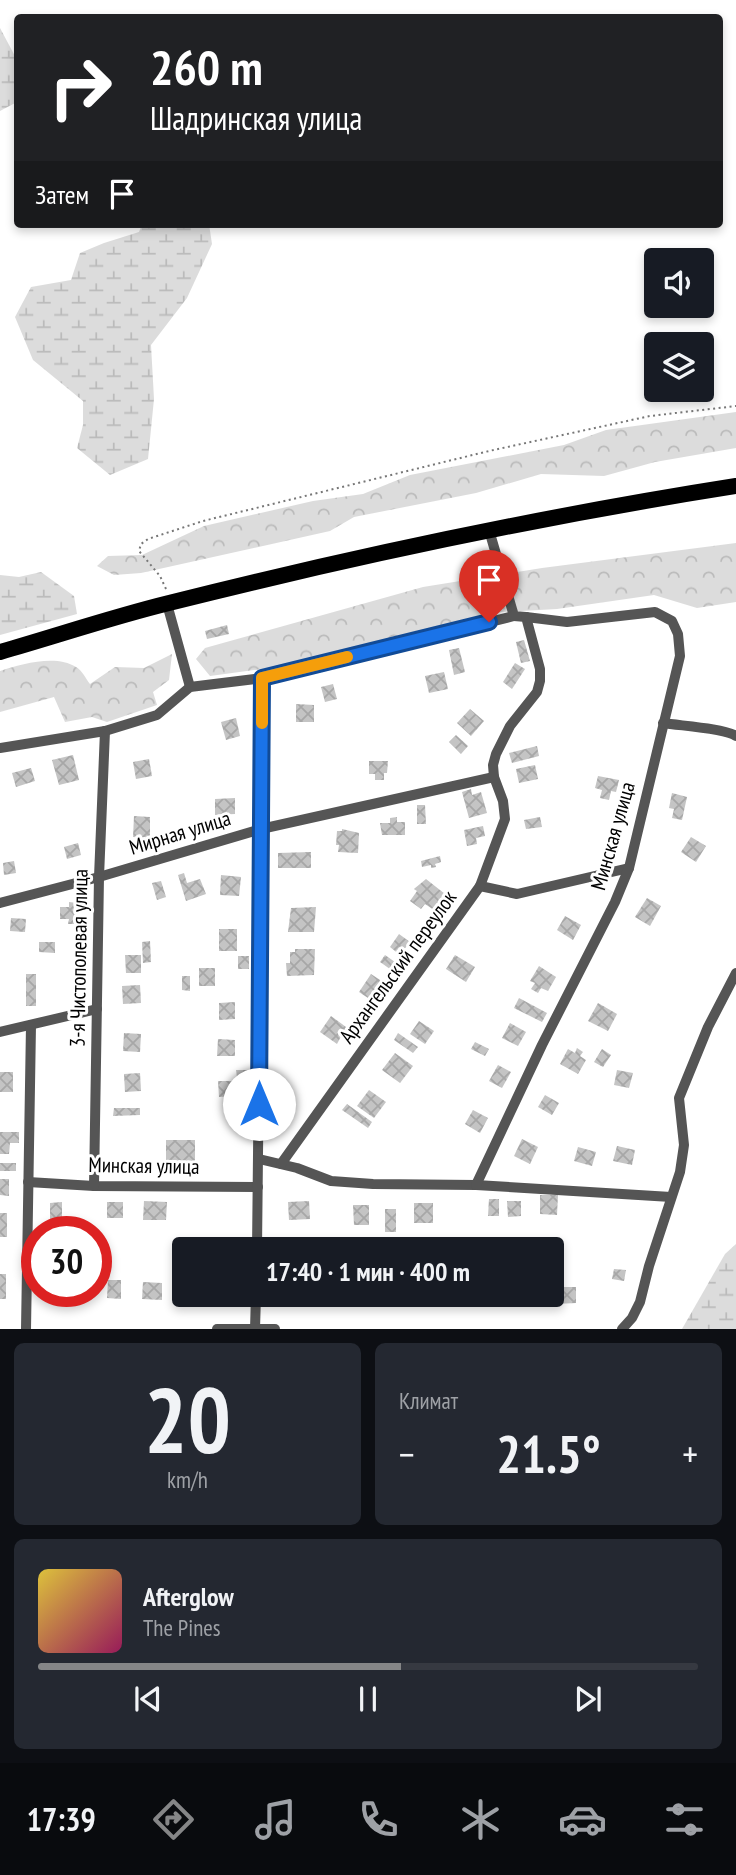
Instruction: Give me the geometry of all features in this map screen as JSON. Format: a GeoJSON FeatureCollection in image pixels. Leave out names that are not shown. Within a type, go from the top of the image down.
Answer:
{"type":"FeatureCollection","features":[{"type":"Feature","properties":{"kind":"main road"},"geometry":{"type":"LineString","coordinates":[[0,652],[167,604],[489,530],[736,486]]}},
{"type":"Feature","properties":{"kind":"street"},"geometry":{"type":"LineString","coordinates":[[489,530],[514,616]]}},
{"type":"Feature","properties":{"kind":"street"},"geometry":{"type":"LineString","coordinates":[[0,748],[105,731],[156,715],[190,687],[167,604]]}},
{"type":"Feature","properties":{"kind":"street","name":"Минская улица"},"geometry":{"type":"LineString","coordinates":[[190,687],[262,678],[514,616],[567,622],[655,612],[672,621],[678,634],[680,656],[629,868],[615,902],[542,1045],[476,1185]]}},
{"type":"Feature","properties":{"kind":"street"},"geometry":{"type":"LineString","coordinates":[[494,777],[496,754],[510,726],[537,692],[540,681],[540,669],[526,617]]}},
{"type":"Feature","properties":{"kind":"street"},"geometry":{"type":"LineString","coordinates":[[257,1237],[262,678]]}},
{"type":"Feature","properties":{"kind":"street"},"geometry":{"type":"LineString","coordinates":[[663,723],[727,731],[736,736]]}},
{"type":"Feature","properties":{"kind":"street","name":"3-я Чистополевая улица"},"geometry":{"type":"LineString","coordinates":[[94,1186],[99,877],[105,731]]}},
{"type":"Feature","properties":{"kind":"street","name":"Мирная улица"},"geometry":{"type":"LineString","coordinates":[[0,903],[261,829],[494,777]]}},
{"type":"Feature","properties":{"kind":"street","name":"Архангельский переулок"},"geometry":{"type":"LineString","coordinates":[[281,1164],[480,886],[505,819],[503,801],[494,777]]}},
{"type":"Feature","properties":{"kind":"street"},"geometry":{"type":"LineString","coordinates":[[480,886],[516,894],[629,868]]}},
{"type":"Feature","properties":{"kind":"street"},"geometry":{"type":"LineString","coordinates":[[622,1329],[632,1318],[640,1302],[680,1172],[684,1145],[679,1098],[708,1027],[736,973]]}},
{"type":"Feature","properties":{"kind":"street"},"geometry":{"type":"LineString","coordinates":[[0,1032],[97,1009]]}},
{"type":"Feature","properties":{"kind":"street"},"geometry":{"type":"LineString","coordinates":[[26,1329],[31,1025]]}},
{"type":"Feature","properties":{"kind":"street"},"geometry":{"type":"LineString","coordinates":[[259,1159],[297,1168],[331,1181],[476,1185],[671,1197]]}},
{"type":"Feature","properties":{"kind":"street","name":"Минская улица"},"geometry":{"type":"LineString","coordinates":[[28,1182],[94,1186],[258,1187]]}},
{"type":"Feature","properties":{"kind":"street"},"geometry":{"type":"LineString","coordinates":[[255,1329],[256,1307]]}},
{"type":"Feature","properties":{"kind":"street"},"geometry":{"type":"LineString","coordinates":[[217,1329],[275,1329]]}},
{"type":"Feature","properties":{"kind":"path"},"geometry":{"type":"LineString","coordinates":[[167,604],[167,590],[160,576],[139,551],[141,544],[148,539],[203,521],[489,451],[650,416],[736,406]]}},
{"type":"Feature","properties":{"kind":"green space"},"geometry":{"type":"Polygon","coordinates":[[[0,28],[14,54],[14,104],[0,111],[0,28]]]}},
{"type":"Feature","properties":{"kind":"green space"},"geometry":{"type":"Polygon","coordinates":[[[140,228],[210,228],[212,244],[187,298],[151,345],[154,399],[148,459],[110,475],[77,448],[83,425],[83,401],[33,360],[15,317],[31,287],[71,280],[80,253],[139,232],[140,228]]]}},
{"type":"Feature","properties":{"kind":"green space"},"geometry":{"type":"Polygon","coordinates":[[[736,412],[736,448],[655,462],[604,476],[541,474],[476,493],[354,517],[330,531],[141,573],[114,575],[97,566],[108,556],[142,555],[204,526],[313,501],[363,494],[410,475],[564,445],[606,430],[736,412]]]}},
{"type":"Feature","properties":{"kind":"green space"},"geometry":{"type":"Polygon","coordinates":[[[736,543],[736,602],[697,608],[654,595],[557,609],[501,612],[270,668],[210,676],[196,659],[205,648],[423,587],[542,568],[736,543]]]}},
{"type":"Feature","properties":{"kind":"green space"},"geometry":{"type":"Polygon","coordinates":[[[41,572],[74,596],[77,614],[0,635],[0,575],[19,577],[41,572]]]}},
{"type":"Feature","properties":{"kind":"green space"},"geometry":{"type":"Polygon","coordinates":[[[172,654],[169,680],[153,692],[157,705],[107,722],[92,717],[65,722],[54,697],[0,712],[0,671],[28,663],[59,661],[78,668],[90,684],[115,667],[144,668],[172,654]]]}},
{"type":"Feature","properties":{"kind":"green space"},"geometry":{"type":"Polygon","coordinates":[[[736,1244],[736,1329],[682,1329],[725,1254],[736,1244]]]}},
{"type":"Feature","properties":{"kind":"building"},"geometry":{"type":"Polygon","coordinates":[[[227,625],[229,634],[207,639],[205,631],[227,625]]]}},
{"type":"Feature","properties":{"kind":"building"},"geometry":{"type":"Polygon","coordinates":[[[524,640],[530,661],[521,663],[516,642],[524,640]]]}},
{"type":"Feature","properties":{"kind":"building"},"geometry":{"type":"Polygon","coordinates":[[[459,648],[465,672],[454,675],[449,650],[459,648]]]}},
{"type":"Feature","properties":{"kind":"building"},"geometry":{"type":"Polygon","coordinates":[[[515,663],[525,669],[512,689],[503,682],[515,663]]]}},
{"type":"Feature","properties":{"kind":"building"},"geometry":{"type":"Polygon","coordinates":[[[444,672],[448,689],[429,693],[425,676],[444,672]]]}},
{"type":"Feature","properties":{"kind":"building"},"geometry":{"type":"Polygon","coordinates":[[[333,684],[337,699],[325,702],[321,687],[333,684]]]}},
{"type":"Feature","properties":{"kind":"building"},"geometry":{"type":"Polygon","coordinates":[[[296,704],[314,705],[314,722],[296,722],[296,704]]]}},
{"type":"Feature","properties":{"kind":"building"},"geometry":{"type":"Polygon","coordinates":[[[470,709],[484,721],[471,736],[457,723],[470,709]]]}},
{"type":"Feature","properties":{"kind":"building"},"geometry":{"type":"Polygon","coordinates":[[[236,718],[240,736],[226,740],[221,722],[236,718]]]}},
{"type":"Feature","properties":{"kind":"building"},"geometry":{"type":"Polygon","coordinates":[[[456,735],[468,746],[461,754],[449,742],[456,735]]]}},
{"type":"Feature","properties":{"kind":"building"},"geometry":{"type":"Polygon","coordinates":[[[537,746],[539,756],[512,763],[509,753],[537,746]]]}},
{"type":"Feature","properties":{"kind":"building"},"geometry":{"type":"Polygon","coordinates":[[[73,755],[79,780],[59,785],[52,760],[73,755]]]}},
{"type":"Feature","properties":{"kind":"building"},"geometry":{"type":"Polygon","coordinates":[[[149,759],[152,776],[136,779],[133,762],[149,759]]]}},
{"type":"Feature","properties":{"kind":"building"},"geometry":{"type":"Polygon","coordinates":[[[369,761],[388,761],[384,780],[375,780],[375,774],[369,774],[369,761]]]}},
{"type":"Feature","properties":{"kind":"building"},"geometry":{"type":"Polygon","coordinates":[[[535,765],[538,779],[519,783],[516,769],[535,765]]]}},
{"type":"Feature","properties":{"kind":"building"},"geometry":{"type":"Polygon","coordinates":[[[31,768],[35,781],[16,787],[12,773],[31,768]]]}},
{"type":"Feature","properties":{"kind":"building"},"geometry":{"type":"Polygon","coordinates":[[[598,776],[619,780],[616,792],[611,791],[609,800],[600,798],[602,790],[595,788],[598,776]]]}},
{"type":"Feature","properties":{"kind":"building"},"geometry":{"type":"Polygon","coordinates":[[[471,789],[472,795],[481,792],[487,813],[469,818],[462,792],[471,789]]]}},
{"type":"Feature","properties":{"kind":"building"},"geometry":{"type":"Polygon","coordinates":[[[672,793],[687,797],[682,820],[672,818],[674,809],[669,808],[672,793]]]}},
{"type":"Feature","properties":{"kind":"building"},"geometry":{"type":"Polygon","coordinates":[[[235,798],[235,814],[215,815],[215,799],[235,798]]]}},
{"type":"Feature","properties":{"kind":"building"},"geometry":{"type":"Polygon","coordinates":[[[417,805],[425,805],[426,824],[417,824],[417,805]]]}},
{"type":"Feature","properties":{"kind":"building"},"geometry":{"type":"Polygon","coordinates":[[[134,816],[150,817],[150,838],[133,837],[134,816]]]}},
{"type":"Feature","properties":{"kind":"building"},"geometry":{"type":"Polygon","coordinates":[[[397,817],[397,822],[405,822],[405,835],[382,835],[380,823],[390,823],[390,818],[397,817]]]}},
{"type":"Feature","properties":{"kind":"building"},"geometry":{"type":"Polygon","coordinates":[[[540,817],[542,827],[526,829],[524,820],[540,817]]]}},
{"type":"Feature","properties":{"kind":"building"},"geometry":{"type":"Polygon","coordinates":[[[483,826],[485,836],[476,838],[477,844],[467,846],[464,830],[483,826]]]}},
{"type":"Feature","properties":{"kind":"building"},"geometry":{"type":"Polygon","coordinates":[[[342,829],[359,833],[358,853],[338,852],[337,831],[342,829]]]}},
{"type":"Feature","properties":{"kind":"building"},"geometry":{"type":"Polygon","coordinates":[[[691,837],[706,846],[696,862],[681,852],[691,837]]]}},
{"type":"Feature","properties":{"kind":"building"},"geometry":{"type":"Polygon","coordinates":[[[78,843],[81,855],[67,859],[64,847],[78,843]]]}},
{"type":"Feature","properties":{"kind":"building"},"geometry":{"type":"Polygon","coordinates":[[[311,852],[311,868],[278,868],[278,853],[311,852]]]}},
{"type":"Feature","properties":{"kind":"building"},"geometry":{"type":"Polygon","coordinates":[[[440,856],[441,862],[435,864],[436,867],[422,867],[421,861],[440,856]]]}},
{"type":"Feature","properties":{"kind":"building"},"geometry":{"type":"Polygon","coordinates":[[[14,861],[16,873],[4,875],[3,863],[14,861]]]}},
{"type":"Feature","properties":{"kind":"building"},"geometry":{"type":"Polygon","coordinates":[[[184,873],[187,883],[200,879],[206,894],[186,901],[178,875],[184,873]]]}},
{"type":"Feature","properties":{"kind":"building"},"geometry":{"type":"Polygon","coordinates":[[[221,875],[241,877],[239,896],[220,895],[221,875]]]}},
{"type":"Feature","properties":{"kind":"building"},"geometry":{"type":"Polygon","coordinates":[[[426,879],[445,894],[434,910],[425,904],[421,909],[410,901],[417,891],[414,889],[426,879]]]}},
{"type":"Feature","properties":{"kind":"building"},"geometry":{"type":"Polygon","coordinates":[[[161,881],[166,897],[157,900],[152,883],[161,881]]]}},
{"type":"Feature","properties":{"kind":"building"},"geometry":{"type":"Polygon","coordinates":[[[647,898],[661,906],[650,926],[635,917],[647,898]]]}},
{"type":"Feature","properties":{"kind":"building"},"geometry":{"type":"Polygon","coordinates":[[[69,902],[77,903],[76,924],[68,924],[69,919],[60,919],[60,907],[69,907],[69,902]]]}},
{"type":"Feature","properties":{"kind":"building"},"geometry":{"type":"Polygon","coordinates":[[[316,907],[314,932],[288,932],[291,908],[316,907]]]}},
{"type":"Feature","properties":{"kind":"building"},"geometry":{"type":"Polygon","coordinates":[[[565,916],[581,925],[573,940],[557,930],[565,916]]]}},
{"type":"Feature","properties":{"kind":"building"},"geometry":{"type":"Polygon","coordinates":[[[11,918],[26,919],[25,932],[10,931],[11,918]]]}},
{"type":"Feature","properties":{"kind":"building"},"geometry":{"type":"Polygon","coordinates":[[[219,929],[237,929],[237,951],[219,951],[219,929]]]}},
{"type":"Feature","properties":{"kind":"building"},"geometry":{"type":"Polygon","coordinates":[[[399,934],[410,942],[400,955],[390,947],[399,934]]]}},
{"type":"Feature","properties":{"kind":"building"},"geometry":{"type":"Polygon","coordinates":[[[150,941],[151,962],[143,963],[142,942],[150,941]]]}},
{"type":"Feature","properties":{"kind":"building"},"geometry":{"type":"Polygon","coordinates":[[[39,942],[55,942],[55,953],[39,952],[39,942]]]}},
{"type":"Feature","properties":{"kind":"building"},"geometry":{"type":"Polygon","coordinates":[[[295,949],[315,949],[314,975],[287,976],[286,963],[290,963],[290,952],[295,952],[295,949]]]}},
{"type":"Feature","properties":{"kind":"building"},"geometry":{"type":"Polygon","coordinates":[[[125,955],[141,955],[141,973],[126,973],[125,955]]]}},
{"type":"Feature","properties":{"kind":"building"},"geometry":{"type":"Polygon","coordinates":[[[385,955],[405,969],[400,976],[380,962],[385,955]]]}},
{"type":"Feature","properties":{"kind":"building"},"geometry":{"type":"Polygon","coordinates":[[[455,955],[475,967],[466,982],[446,969],[455,955]]]}},
{"type":"Feature","properties":{"kind":"building"},"geometry":{"type":"Polygon","coordinates":[[[238,956],[249,956],[249,969],[238,969],[238,956]]]}},
{"type":"Feature","properties":{"kind":"building"},"geometry":{"type":"Polygon","coordinates":[[[539,966],[556,977],[548,991],[541,988],[538,993],[531,989],[535,983],[530,981],[539,966]]]}},
{"type":"Feature","properties":{"kind":"building"},"geometry":{"type":"Polygon","coordinates":[[[199,968],[215,968],[215,986],[199,986],[199,968]]]}},
{"type":"Feature","properties":{"kind":"building"},"geometry":{"type":"Polygon","coordinates":[[[26,974],[36,974],[36,1006],[26,1006],[26,974]]]}},
{"type":"Feature","properties":{"kind":"building"},"geometry":{"type":"Polygon","coordinates":[[[371,974],[383,982],[377,990],[380,992],[374,1002],[359,992],[371,974]]]}},
{"type":"Feature","properties":{"kind":"building"},"geometry":{"type":"Polygon","coordinates":[[[182,976],[190,976],[190,991],[182,990],[182,976]]]}},
{"type":"Feature","properties":{"kind":"building"},"geometry":{"type":"Polygon","coordinates":[[[140,985],[141,1003],[123,1004],[122,986],[140,985]]]}},
{"type":"Feature","properties":{"kind":"building"},"geometry":{"type":"Polygon","coordinates":[[[519,998],[547,1013],[542,1022],[514,1008],[519,998]]]}},
{"type":"Feature","properties":{"kind":"building"},"geometry":{"type":"Polygon","coordinates":[[[235,1002],[235,1019],[219,1020],[219,1003],[235,1002]]]}},
{"type":"Feature","properties":{"kind":"building"},"geometry":{"type":"Polygon","coordinates":[[[598,1003],[617,1014],[608,1031],[588,1021],[598,1003]]]}},
{"type":"Feature","properties":{"kind":"building"},"geometry":{"type":"Polygon","coordinates":[[[331,1016],[346,1027],[337,1044],[320,1032],[331,1016]]]}},
{"type":"Feature","properties":{"kind":"building"},"geometry":{"type":"Polygon","coordinates":[[[419,1021],[434,1031],[425,1044],[410,1034],[419,1021]]]}},
{"type":"Feature","properties":{"kind":"building"},"geometry":{"type":"Polygon","coordinates":[[[510,1023],[526,1032],[518,1046],[502,1038],[510,1023]]]}},
{"type":"Feature","properties":{"kind":"building"},"geometry":{"type":"Polygon","coordinates":[[[124,1033],[141,1034],[140,1052],[123,1051],[124,1033]]]}},
{"type":"Feature","properties":{"kind":"building"},"geometry":{"type":"Polygon","coordinates":[[[398,1033],[418,1047],[413,1053],[394,1040],[398,1033]]]}},
{"type":"Feature","properties":{"kind":"building"},"geometry":{"type":"Polygon","coordinates":[[[218,1039],[235,1040],[235,1056],[217,1056],[218,1039]]]}},
{"type":"Feature","properties":{"kind":"building"},"geometry":{"type":"Polygon","coordinates":[[[475,1042],[489,1049],[485,1056],[471,1049],[475,1042]]]}},
{"type":"Feature","properties":{"kind":"building"},"geometry":{"type":"Polygon","coordinates":[[[577,1048],[583,1052],[580,1056],[586,1060],[578,1074],[560,1064],[568,1049],[575,1053],[577,1048]]]}},
{"type":"Feature","properties":{"kind":"building"},"geometry":{"type":"Polygon","coordinates":[[[602,1049],[611,1055],[603,1067],[594,1062],[602,1049]]]}},
{"type":"Feature","properties":{"kind":"building"},"geometry":{"type":"Polygon","coordinates":[[[395,1053],[413,1066],[400,1083],[382,1070],[395,1053]]]}},
{"type":"Feature","properties":{"kind":"building"},"geometry":{"type":"Polygon","coordinates":[[[498,1065],[511,1072],[502,1088],[489,1081],[498,1065]]]}},
{"type":"Feature","properties":{"kind":"building"},"geometry":{"type":"Polygon","coordinates":[[[236,1070],[247,1070],[247,1084],[238,1084],[236,1070]]]}},
{"type":"Feature","properties":{"kind":"building"},"geometry":{"type":"Polygon","coordinates":[[[617,1070],[633,1073],[629,1088],[614,1085],[617,1070]]]}},
{"type":"Feature","properties":{"kind":"building"},"geometry":{"type":"Polygon","coordinates":[[[0,1072],[13,1072],[13,1092],[0,1092],[0,1072]]]}},
{"type":"Feature","properties":{"kind":"building"},"geometry":{"type":"Polygon","coordinates":[[[140,1073],[141,1091],[125,1092],[124,1074],[140,1073]]]}},
{"type":"Feature","properties":{"kind":"building"},"geometry":{"type":"Polygon","coordinates":[[[218,1081],[235,1081],[236,1096],[219,1097],[218,1081]]]}},
{"type":"Feature","properties":{"kind":"building"},"geometry":{"type":"Polygon","coordinates":[[[369,1090],[386,1102],[374,1118],[357,1106],[369,1090]]]}},
{"type":"Feature","properties":{"kind":"building"},"geometry":{"type":"Polygon","coordinates":[[[545,1095],[559,1103],[552,1115],[538,1107],[545,1095]]]}},
{"type":"Feature","properties":{"kind":"building"},"geometry":{"type":"Polygon","coordinates":[[[347,1104],[372,1122],[368,1128],[342,1110],[347,1104]]]}},
{"type":"Feature","properties":{"kind":"building"},"geometry":{"type":"Polygon","coordinates":[[[114,1108],[140,1108],[140,1115],[113,1116],[114,1108]]]}},
{"type":"Feature","properties":{"kind":"building"},"geometry":{"type":"Polygon","coordinates":[[[473,1110],[488,1118],[480,1133],[465,1124],[473,1110]]]}},
{"type":"Feature","properties":{"kind":"building"},"geometry":{"type":"Polygon","coordinates":[[[0,1132],[19,1132],[19,1143],[10,1143],[9,1154],[0,1154],[0,1132]]]}},
{"type":"Feature","properties":{"kind":"building"},"geometry":{"type":"Polygon","coordinates":[[[522,1139],[538,1147],[530,1164],[514,1156],[522,1139]]]}},
{"type":"Feature","properties":{"kind":"building"},"geometry":{"type":"Polygon","coordinates":[[[166,1140],[195,1140],[195,1162],[166,1161],[166,1140]]]}},
{"type":"Feature","properties":{"kind":"building"},"geometry":{"type":"Polygon","coordinates":[[[617,1146],[635,1150],[632,1165],[613,1161],[617,1146]]]}},
{"type":"Feature","properties":{"kind":"building"},"geometry":{"type":"Polygon","coordinates":[[[578,1147],[596,1152],[592,1166],[574,1161],[578,1147]]]}},
{"type":"Feature","properties":{"kind":"building"},"geometry":{"type":"Polygon","coordinates":[[[0,1163],[16,1163],[16,1171],[0,1171],[0,1163]]]}},
{"type":"Feature","properties":{"kind":"building"},"geometry":{"type":"Polygon","coordinates":[[[0,1179],[9,1179],[9,1196],[0,1195],[0,1179]]]}},
{"type":"Feature","properties":{"kind":"building"},"geometry":{"type":"Polygon","coordinates":[[[540,1195],[558,1195],[557,1215],[540,1214],[540,1195]]]}},
{"type":"Feature","properties":{"kind":"building"},"geometry":{"type":"Polygon","coordinates":[[[489,1199],[499,1199],[499,1216],[488,1216],[489,1199]]]}},
{"type":"Feature","properties":{"kind":"building"},"geometry":{"type":"Polygon","coordinates":[[[144,1201],[167,1202],[166,1220],[143,1220],[144,1201]]]}},
{"type":"Feature","properties":{"kind":"building"},"geometry":{"type":"Polygon","coordinates":[[[309,1201],[310,1219],[289,1220],[288,1202],[309,1201]]]}},
{"type":"Feature","properties":{"kind":"building"},"geometry":{"type":"Polygon","coordinates":[[[507,1201],[521,1201],[521,1216],[508,1217],[507,1201]]]}},
{"type":"Feature","properties":{"kind":"building"},"geometry":{"type":"Polygon","coordinates":[[[62,1202],[62,1216],[50,1216],[50,1203],[62,1202]]]}},
{"type":"Feature","properties":{"kind":"building"},"geometry":{"type":"Polygon","coordinates":[[[107,1202],[123,1202],[123,1218],[107,1216],[107,1202]]]}},
{"type":"Feature","properties":{"kind":"building"},"geometry":{"type":"Polygon","coordinates":[[[414,1203],[433,1203],[433,1223],[414,1223],[414,1203]]]}},
{"type":"Feature","properties":{"kind":"building"},"geometry":{"type":"Polygon","coordinates":[[[353,1205],[369,1205],[369,1225],[354,1225],[353,1205]]]}},
{"type":"Feature","properties":{"kind":"building"},"geometry":{"type":"Polygon","coordinates":[[[385,1209],[396,1209],[396,1232],[385,1232],[385,1209]]]}},
{"type":"Feature","properties":{"kind":"building"},"geometry":{"type":"Polygon","coordinates":[[[0,1213],[7,1213],[7,1237],[0,1237],[0,1213]]]}},
{"type":"Feature","properties":{"kind":"building"},"geometry":{"type":"Polygon","coordinates":[[[614,1269],[626,1270],[624,1281],[612,1279],[614,1269]]]}},
{"type":"Feature","properties":{"kind":"building"},"geometry":{"type":"Polygon","coordinates":[[[0,1274],[6,1274],[6,1299],[0,1299],[0,1274]]]}},
{"type":"Feature","properties":{"kind":"building"},"geometry":{"type":"Polygon","coordinates":[[[112,1280],[121,1280],[121,1299],[112,1298],[112,1280]]]}},
{"type":"Feature","properties":{"kind":"building"},"geometry":{"type":"Polygon","coordinates":[[[143,1282],[162,1283],[162,1300],[142,1299],[143,1282]]]}},
{"type":"Feature","properties":{"kind":"building"},"geometry":{"type":"Polygon","coordinates":[[[564,1287],[576,1287],[576,1303],[564,1304],[564,1287]]]}},
{"type":"Feature","properties":{"kind":"slow traffic"},"geometry":{"type":"LineString","coordinates":[[262,723],[262,678],[347,657]]}},
{"type":"Feature","properties":{"kind":"route"},"geometry":{"type":"LineString","coordinates":[[259,1104],[262,678],[489,622]]}}]}
